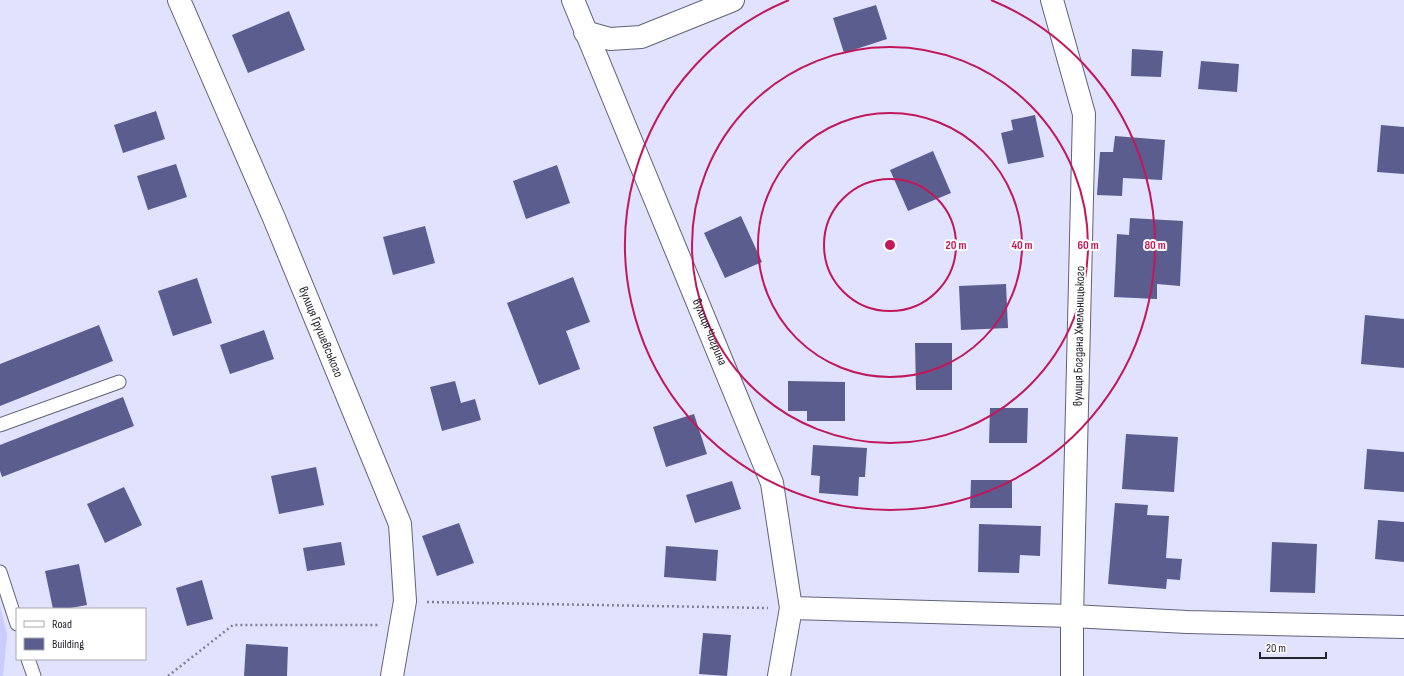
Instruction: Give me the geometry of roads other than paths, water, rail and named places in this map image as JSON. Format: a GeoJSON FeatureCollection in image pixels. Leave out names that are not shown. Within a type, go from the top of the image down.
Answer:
{"type":"FeatureCollection","features":[{"type":"Feature","properties":{"kind":"street","name":"вулиця Грушевського"},"geometry":{"type":"LineString","coordinates":[[179,0],[274,218],[400,524],[405,601],[392,676]]}},
{"type":"Feature","properties":{"kind":"street","name":"вулиця Чигрина"},"geometry":{"type":"LineString","coordinates":[[573,0],[772,483],[791,608],[779,676]]}},
{"type":"Feature","properties":{"kind":"street"},"geometry":{"type":"LineString","coordinates":[[585,32],[610,39],[641,37],[733,0]]}},
{"type":"Feature","properties":{"kind":"street","name":"вулиця Богдана Хмельницького"},"geometry":{"type":"LineString","coordinates":[[1052,0],[1084,114],[1072,616],[1072,676]]}},
{"type":"Feature","properties":{"kind":"street"},"geometry":{"type":"LineString","coordinates":[[791,608],[1072,616],[1187,622],[1404,627]]}},
{"type":"Feature","properties":{"kind":"lane"},"geometry":{"type":"LineString","coordinates":[[0,425],[119,382]]}},
{"type":"Feature","properties":{"kind":"lane"},"geometry":{"type":"LineString","coordinates":[[0,572],[16,621]]}},
{"type":"Feature","properties":{"kind":"lane"},"geometry":{"type":"LineString","coordinates":[[28,660],[34,676]]}}]}
